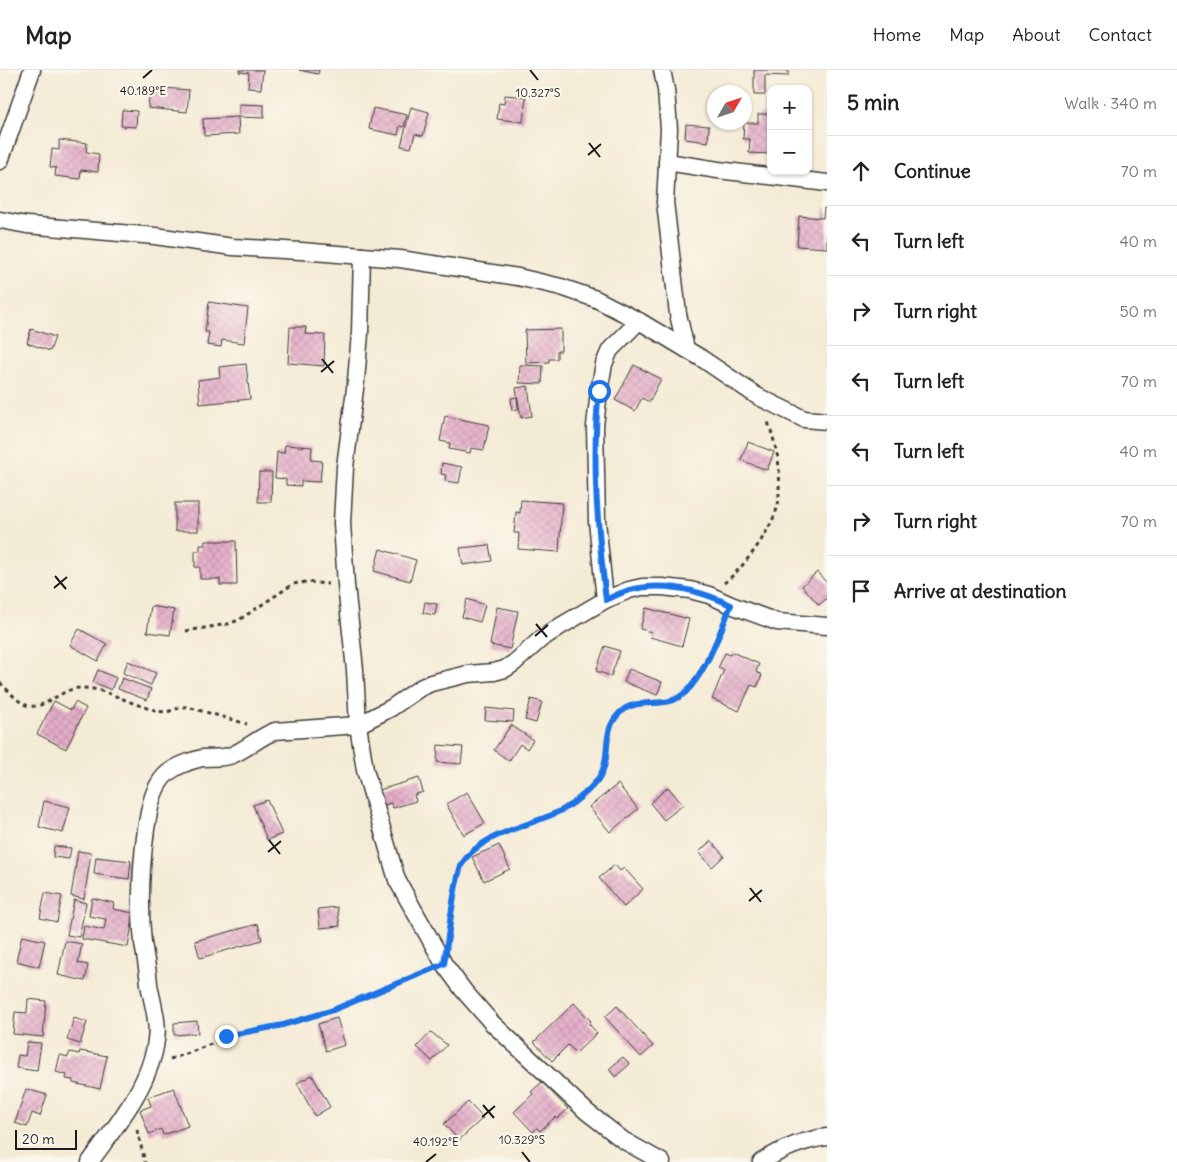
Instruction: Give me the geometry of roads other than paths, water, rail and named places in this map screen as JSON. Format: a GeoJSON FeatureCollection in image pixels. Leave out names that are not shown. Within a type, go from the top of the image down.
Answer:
{"type":"FeatureCollection","features":[{"type":"Feature","properties":{"kind":"street"},"geometry":{"type":"LineString","coordinates":[[0,161],[32,70]]}},
{"type":"Feature","properties":{"kind":"street"},"geometry":{"type":"LineString","coordinates":[[662,70],[666,90],[669,129],[665,202],[678,314],[686,349]]}},
{"type":"Feature","properties":{"kind":"street"},"geometry":{"type":"LineString","coordinates":[[667,162],[827,183]]}},
{"type":"Feature","properties":{"kind":"street"},"geometry":{"type":"LineString","coordinates":[[0,220],[155,236],[233,247],[400,259],[518,277],[561,287],[596,299],[639,321],[686,349],[757,396],[804,419],[827,421]]}},
{"type":"Feature","properties":{"kind":"street"},"geometry":{"type":"LineString","coordinates":[[362,256],[360,333],[345,467],[342,523],[358,725],[365,770],[397,880],[444,964],[492,1023],[587,1112],[623,1140],[662,1162]]}},
{"type":"Feature","properties":{"kind":"street"},"geometry":{"type":"LineString","coordinates":[[606,600],[597,521],[595,426],[599,391],[604,364],[610,350],[639,321]]}},
{"type":"Feature","properties":{"kind":"street"},"geometry":{"type":"LineString","coordinates":[[90,1162],[129,1105],[151,1065],[157,1038],[155,1013],[143,942],[141,904],[143,851],[148,818],[154,793],[162,778],[187,763],[202,758],[232,755],[274,731],[358,725],[392,708],[412,693],[431,683],[468,674],[505,669],[558,626],[606,600],[629,590],[642,587],[690,590],[709,595],[777,622],[827,626]]}},
{"type":"Feature","properties":{"kind":"street"},"geometry":{"type":"LineString","coordinates":[[761,1162],[788,1147],[827,1137]]}}]}
